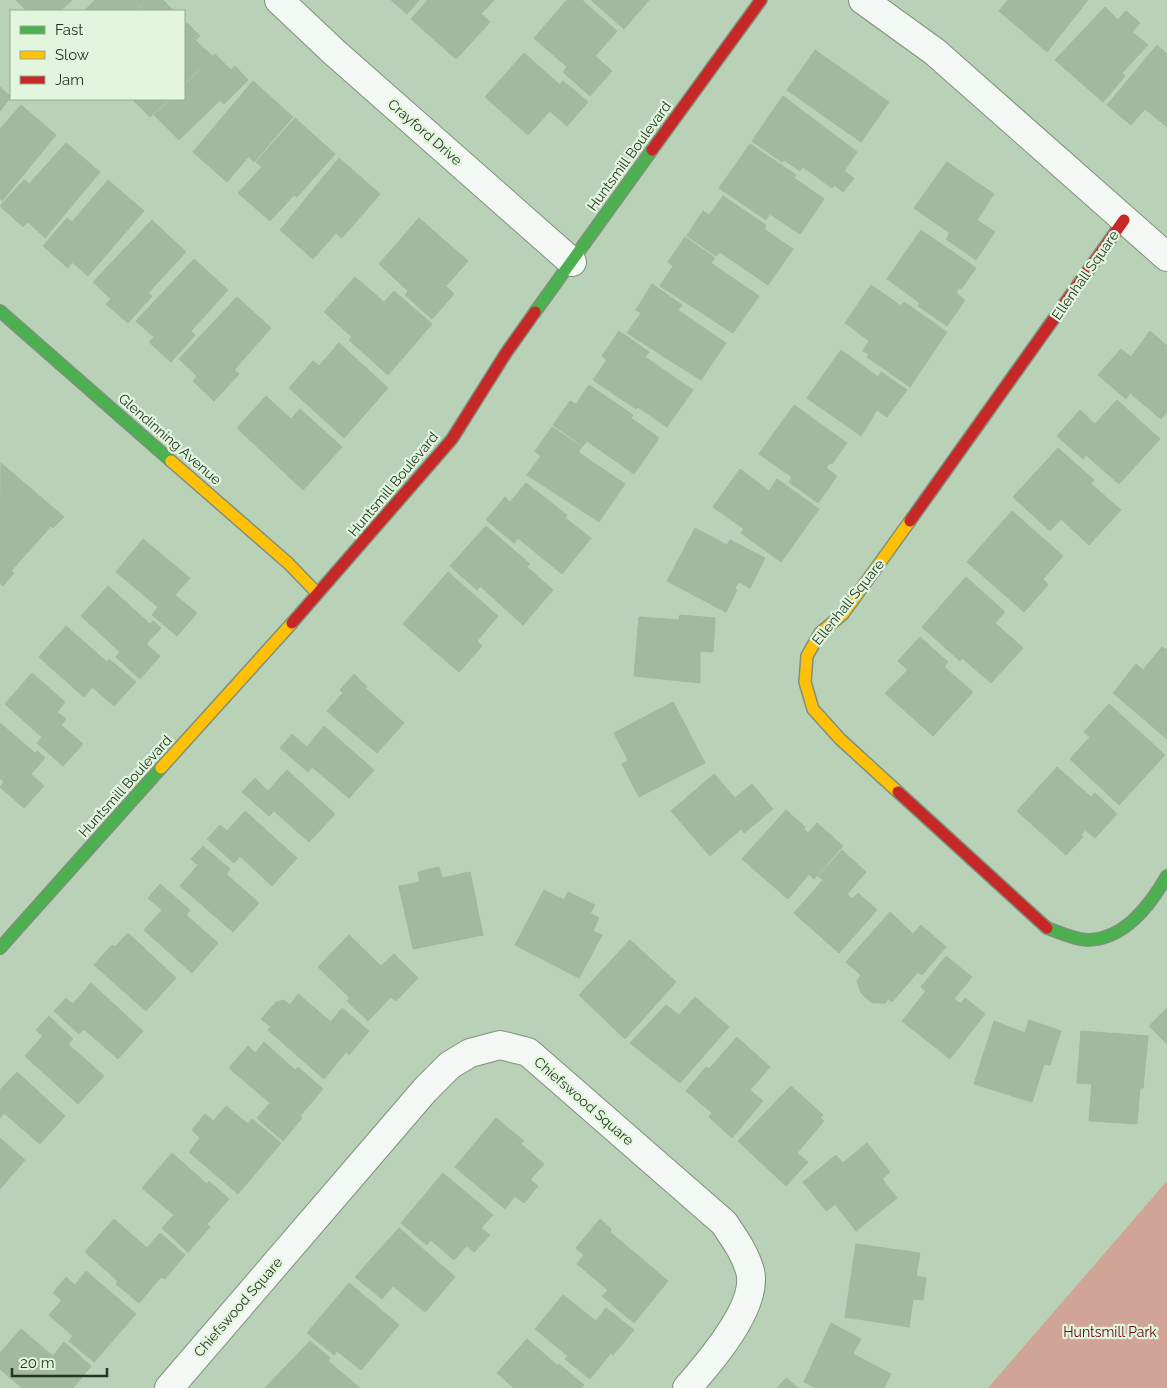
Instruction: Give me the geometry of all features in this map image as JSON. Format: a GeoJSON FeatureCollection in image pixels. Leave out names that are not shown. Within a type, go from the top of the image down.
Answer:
{"type":"FeatureCollection","features":[{"type":"Feature","properties":{"kind":"street","name":"Crayford Drive"},"geometry":{"type":"LineString","coordinates":[[279,0],[334,52],[572,262]]}},
{"type":"Feature","properties":{"kind":"street","name":"Huntsmill Boulevard"},"geometry":{"type":"LineString","coordinates":[[0,948],[348,560],[452,439],[506,353],[761,0]]}},
{"type":"Feature","properties":{"kind":"street","name":"Ellenhall Square"},"geometry":{"type":"LineString","coordinates":[[863,0],[935,52],[1167,257]]}},
{"type":"Feature","properties":{"kind":"street","name":"Ellenhall Square"},"geometry":{"type":"LineString","coordinates":[[1124,220],[858,594],[843,614],[820,633],[807,656],[805,682],[813,709],[840,739],[1047,928],[1087,940],[1109,935],[1130,923],[1151,903],[1167,876]]}},
{"type":"Feature","properties":{"kind":"street","name":"Glendinning Avenue"},"geometry":{"type":"LineString","coordinates":[[0,311],[288,563],[317,593]]}},
{"type":"Feature","properties":{"kind":"street","name":"Chiefswood Square"},"geometry":{"type":"LineString","coordinates":[[169,1388],[425,1090],[450,1065],[470,1053],[500,1045],[528,1052],[724,1223],[739,1246],[750,1272],[749,1294],[732,1331],[715,1356],[687,1388]]}},
{"type":"Feature","properties":{"kind":"green space","name":"Huntsmill Park"},"geometry":{"type":"Polygon","coordinates":[[[1167,1181],[1167,1388],[988,1388],[1167,1181]]]}},
{"type":"Feature","properties":{"kind":"building"},"geometry":{"type":"Polygon","coordinates":[[[16,0],[72,0],[61,10],[26,10],[16,0]]]}},
{"type":"Feature","properties":{"kind":"building"},"geometry":{"type":"Polygon","coordinates":[[[95,0],[147,0],[136,10],[85,10],[95,0]]]}},
{"type":"Feature","properties":{"kind":"building"},"geometry":{"type":"Polygon","coordinates":[[[148,0],[163,0],[173,10],[138,10],[148,0]]]}},
{"type":"Feature","properties":{"kind":"building"},"geometry":{"type":"Polygon","coordinates":[[[391,0],[419,0],[407,14],[391,0]]]}},
{"type":"Feature","properties":{"kind":"building"},"geometry":{"type":"Polygon","coordinates":[[[428,0],[494,0],[481,14],[490,22],[456,59],[411,19],[428,0]]]}},
{"type":"Feature","properties":{"kind":"building"},"geometry":{"type":"Polygon","coordinates":[[[567,0],[582,0],[617,31],[595,56],[612,71],[590,96],[563,72],[567,67],[534,38],[567,0]]]}},
{"type":"Feature","properties":{"kind":"building"},"geometry":{"type":"Polygon","coordinates":[[[591,0],[649,0],[624,29],[591,0]]]}},
{"type":"Feature","properties":{"kind":"building"},"geometry":{"type":"Polygon","coordinates":[[[1008,0],[1088,0],[1047,52],[999,11],[1008,0]]]}},
{"type":"Feature","properties":{"kind":"building"},"geometry":{"type":"Polygon","coordinates":[[[1105,7],[1118,20],[1126,11],[1140,23],[1132,32],[1148,45],[1122,73],[1125,76],[1103,102],[1055,60],[1105,7]]]}},
{"type":"Feature","properties":{"kind":"building"},"geometry":{"type":"Polygon","coordinates":[[[187,23],[200,36],[195,40],[212,56],[185,83],[185,25],[187,23]]]}},
{"type":"Feature","properties":{"kind":"building"},"geometry":{"type":"Polygon","coordinates":[[[1157,45],[1167,54],[1167,127],[1145,109],[1131,125],[1107,105],[1157,45]]]}},
{"type":"Feature","properties":{"kind":"building"},"geometry":{"type":"Polygon","coordinates":[[[815,50],[889,102],[861,142],[787,90],[815,50]]]}},
{"type":"Feature","properties":{"kind":"building"},"geometry":{"type":"Polygon","coordinates":[[[524,53],[560,85],[563,81],[588,102],[567,126],[550,111],[528,135],[485,97],[524,53]]]}},
{"type":"Feature","properties":{"kind":"building"},"geometry":{"type":"Polygon","coordinates":[[[215,54],[231,70],[235,66],[248,80],[224,104],[220,100],[179,140],[154,115],[170,100],[185,100],[185,85],[215,54]]]}},
{"type":"Feature","properties":{"kind":"building"},"geometry":{"type":"Polygon","coordinates":[[[253,81],[293,117],[254,162],[249,156],[227,182],[193,152],[253,81]]]}},
{"type":"Feature","properties":{"kind":"building"},"geometry":{"type":"Polygon","coordinates":[[[0,87],[10,98],[0,111],[0,87]]]}},
{"type":"Feature","properties":{"kind":"building"},"geometry":{"type":"Polygon","coordinates":[[[783,96],[857,152],[844,171],[854,178],[843,192],[834,185],[832,188],[803,167],[800,171],[784,160],[782,162],[752,141],[783,96]]]}},
{"type":"Feature","properties":{"kind":"building"},"geometry":{"type":"Polygon","coordinates":[[[133,100],[168,100],[150,117],[133,100]]]}},
{"type":"Feature","properties":{"kind":"building"},"geometry":{"type":"Polygon","coordinates":[[[21,105],[56,135],[2,201],[0,198],[0,129],[21,105]]]}},
{"type":"Feature","properties":{"kind":"building"},"geometry":{"type":"Polygon","coordinates":[[[295,118],[335,154],[297,197],[294,195],[270,221],[238,193],[262,167],[256,162],[295,118]]]}},
{"type":"Feature","properties":{"kind":"building"},"geometry":{"type":"Polygon","coordinates":[[[66,143],[100,172],[45,238],[28,222],[23,227],[0,206],[24,180],[29,184],[66,143]]]}},
{"type":"Feature","properties":{"kind":"building"},"geometry":{"type":"Polygon","coordinates":[[[750,144],[796,175],[794,178],[824,199],[800,234],[770,214],[766,220],[719,188],[750,144]]]}},
{"type":"Feature","properties":{"kind":"building"},"geometry":{"type":"Polygon","coordinates":[[[339,158],[380,194],[342,238],[336,233],[313,259],[280,230],[339,158]]]}},
{"type":"Feature","properties":{"kind":"building"},"geometry":{"type":"Polygon","coordinates":[[[947,162],[994,194],[977,220],[995,232],[976,260],[946,239],[950,233],[914,208],[947,162]]]}},
{"type":"Feature","properties":{"kind":"building"},"geometry":{"type":"Polygon","coordinates":[[[108,180],[144,211],[88,276],[72,262],[68,268],[43,246],[67,218],[72,222],[108,180]]]}},
{"type":"Feature","properties":{"kind":"building"},"geometry":{"type":"Polygon","coordinates":[[[723,196],[766,225],[764,229],[793,249],[768,285],[720,252],[716,256],[687,236],[703,211],[709,215],[723,196]]]}},
{"type":"Feature","properties":{"kind":"building"},"geometry":{"type":"Polygon","coordinates":[[[419,218],[468,261],[446,286],[454,294],[432,319],[405,295],[408,291],[379,264],[419,218]]]}},
{"type":"Feature","properties":{"kind":"building"},"geometry":{"type":"Polygon","coordinates":[[[152,220],[186,252],[148,293],[152,296],[128,323],[106,304],[111,299],[93,282],[152,220]]]}},
{"type":"Feature","properties":{"kind":"building"},"geometry":{"type":"Polygon","coordinates":[[[921,230],[976,268],[956,293],[965,300],[947,326],[918,306],[920,303],[887,279],[921,230]]]}},
{"type":"Feature","properties":{"kind":"building"},"geometry":{"type":"Polygon","coordinates":[[[685,237],[715,258],[711,263],[759,296],[733,333],[660,286],[673,266],[668,262],[685,237]]]}},
{"type":"Feature","properties":{"kind":"building"},"geometry":{"type":"Polygon","coordinates":[[[194,259],[228,290],[191,331],[195,335],[171,362],[149,342],[154,337],[136,321],[194,259]]]}},
{"type":"Feature","properties":{"kind":"building"},"geometry":{"type":"Polygon","coordinates":[[[355,277],[384,302],[394,291],[432,324],[388,375],[349,340],[352,337],[324,312],[355,277]]]}},
{"type":"Feature","properties":{"kind":"building"},"geometry":{"type":"Polygon","coordinates":[[[652,284],[682,305],[678,310],[726,343],[701,380],[627,333],[641,313],[636,310],[652,284]]]}},
{"type":"Feature","properties":{"kind":"building"},"geometry":{"type":"Polygon","coordinates":[[[871,285],[901,306],[904,302],[947,332],[910,387],[867,357],[869,354],[863,351],[869,341],[845,323],[871,285]]]}},
{"type":"Feature","properties":{"kind":"building"},"geometry":{"type":"Polygon","coordinates":[[[237,297],[271,328],[234,370],[239,374],[214,401],[193,381],[197,376],[179,359],[237,297]]]}},
{"type":"Feature","properties":{"kind":"building"},"geometry":{"type":"Polygon","coordinates":[[[619,331],[649,352],[645,357],[693,390],[667,427],[593,380],[607,360],[602,356],[619,331]]]}},
{"type":"Feature","properties":{"kind":"building"},"geometry":{"type":"Polygon","coordinates":[[[1150,331],[1167,346],[1167,412],[1161,419],[1130,393],[1126,399],[1098,375],[1121,349],[1131,357],[1150,331]]]}},
{"type":"Feature","properties":{"kind":"building"},"geometry":{"type":"Polygon","coordinates":[[[339,343],[388,388],[344,438],[289,388],[313,361],[319,366],[339,343]]]}},
{"type":"Feature","properties":{"kind":"building"},"geometry":{"type":"Polygon","coordinates":[[[841,350],[878,377],[881,372],[907,390],[887,417],[877,410],[861,436],[807,398],[841,350]]]}},
{"type":"Feature","properties":{"kind":"building"},"geometry":{"type":"Polygon","coordinates":[[[589,385],[633,415],[631,418],[659,438],[634,474],[587,441],[583,446],[553,425],[570,401],[576,404],[589,385]]]}},
{"type":"Feature","properties":{"kind":"building"},"geometry":{"type":"Polygon","coordinates":[[[266,396],[291,419],[300,409],[342,447],[303,490],[237,428],[266,396]]]}},
{"type":"Feature","properties":{"kind":"building"},"geometry":{"type":"Polygon","coordinates":[[[1117,400],[1160,439],[1119,484],[1086,455],[1083,459],[1057,436],[1080,410],[1095,424],[1117,400]]]}},
{"type":"Feature","properties":{"kind":"building"},"geometry":{"type":"Polygon","coordinates":[[[794,405],[847,443],[832,464],[830,463],[826,468],[837,476],[818,503],[789,482],[792,477],[759,454],[794,405]]]}},
{"type":"Feature","properties":{"kind":"building"},"geometry":{"type":"Polygon","coordinates":[[[552,427],[582,447],[578,452],[625,484],[599,522],[527,475],[541,456],[535,451],[552,427]]]}},
{"type":"Feature","properties":{"kind":"building"},"geometry":{"type":"Polygon","coordinates":[[[1058,448],[1094,480],[1091,484],[1121,510],[1089,545],[1061,519],[1050,531],[1013,497],[1058,448]]]}},
{"type":"Feature","properties":{"kind":"building"},"geometry":{"type":"Polygon","coordinates":[[[1,463],[64,517],[53,528],[51,526],[11,571],[14,573],[3,586],[0,583],[1,463]]]}},
{"type":"Feature","properties":{"kind":"building"},"geometry":{"type":"Polygon","coordinates":[[[740,469],[769,491],[777,479],[819,509],[781,562],[741,533],[744,529],[713,507],[740,469]]]}},
{"type":"Feature","properties":{"kind":"building"},"geometry":{"type":"Polygon","coordinates":[[[526,483],[567,515],[565,518],[591,538],[562,574],[518,538],[514,543],[486,520],[505,497],[510,502],[526,483]]]}},
{"type":"Feature","properties":{"kind":"building"},"geometry":{"type":"Polygon","coordinates":[[[1012,511],[1063,556],[1043,579],[1048,585],[1024,612],[967,562],[1012,511]]]}},
{"type":"Feature","properties":{"kind":"building"},"geometry":{"type":"Polygon","coordinates":[[[486,526],[530,564],[527,567],[553,590],[523,625],[480,586],[477,590],[450,566],[486,526]]]}},
{"type":"Feature","properties":{"kind":"building"},"geometry":{"type":"Polygon","coordinates":[[[695,528],[727,545],[730,540],[765,558],[750,588],[739,582],[726,612],[667,581],[695,528]]]}},
{"type":"Feature","properties":{"kind":"building"},"geometry":{"type":"Polygon","coordinates":[[[143,539],[190,578],[175,595],[197,613],[177,636],[152,615],[158,607],[116,572],[143,539]]]}},
{"type":"Feature","properties":{"kind":"building"},"geometry":{"type":"Polygon","coordinates":[[[448,572],[498,616],[477,641],[482,646],[459,672],[403,624],[448,572]]]}},
{"type":"Feature","properties":{"kind":"building"},"geometry":{"type":"Polygon","coordinates":[[[966,577],[1005,612],[995,623],[1023,648],[991,683],[962,658],[960,661],[922,627],[966,577]]]}},
{"type":"Feature","properties":{"kind":"building"},"geometry":{"type":"Polygon","coordinates":[[[108,586],[150,624],[153,621],[161,628],[146,644],[160,656],[140,679],[116,657],[120,652],[81,616],[108,586]]]}},
{"type":"Feature","properties":{"kind":"building"},"geometry":{"type":"Polygon","coordinates":[[[680,615],[715,618],[713,652],[700,651],[700,683],[634,676],[639,617],[679,620],[680,615]]]}},
{"type":"Feature","properties":{"kind":"building"},"geometry":{"type":"Polygon","coordinates":[[[66,626],[107,662],[109,659],[136,682],[114,706],[92,687],[84,697],[39,657],[66,626]]]}},
{"type":"Feature","properties":{"kind":"building"},"geometry":{"type":"Polygon","coordinates":[[[920,637],[948,662],[944,667],[973,692],[933,736],[885,693],[908,670],[898,661],[920,637]]]}},
{"type":"Feature","properties":{"kind":"building"},"geometry":{"type":"Polygon","coordinates":[[[1162,647],[1167,650],[1167,739],[1113,693],[1136,664],[1143,670],[1162,647]]]}},
{"type":"Feature","properties":{"kind":"building"},"geometry":{"type":"Polygon","coordinates":[[[32,673],[65,702],[57,712],[66,719],[61,725],[83,744],[63,766],[37,743],[42,737],[5,704],[32,673]]]}},
{"type":"Feature","properties":{"kind":"building"},"geometry":{"type":"Polygon","coordinates":[[[354,674],[367,687],[365,688],[404,723],[377,753],[327,711],[343,693],[340,690],[354,674]]]}},
{"type":"Feature","properties":{"kind":"building"},"geometry":{"type":"Polygon","coordinates":[[[673,702],[705,763],[639,797],[622,764],[628,760],[614,733],[673,702]]]}},
{"type":"Feature","properties":{"kind":"building"},"geometry":{"type":"Polygon","coordinates":[[[1109,704],[1165,755],[1119,805],[1070,759],[1090,737],[1084,732],[1109,704]]]}},
{"type":"Feature","properties":{"kind":"building"},"geometry":{"type":"Polygon","coordinates":[[[0,723],[35,753],[37,751],[45,758],[31,774],[44,786],[24,808],[0,787],[4,782],[0,778],[0,723]]]}},
{"type":"Feature","properties":{"kind":"building"},"geometry":{"type":"Polygon","coordinates":[[[324,726],[374,770],[349,798],[312,767],[308,772],[280,748],[292,734],[307,747],[324,726]]]}},
{"type":"Feature","properties":{"kind":"building"},"geometry":{"type":"Polygon","coordinates":[[[1057,767],[1091,797],[1095,793],[1117,814],[1095,838],[1085,830],[1081,835],[1083,837],[1066,855],[1017,811],[1057,767]]]}},
{"type":"Feature","properties":{"kind":"building"},"geometry":{"type":"Polygon","coordinates":[[[287,770],[335,814],[309,842],[274,811],[269,816],[242,792],[255,778],[268,791],[287,770]]]}},
{"type":"Feature","properties":{"kind":"building"},"geometry":{"type":"Polygon","coordinates":[[[714,774],[735,798],[752,784],[773,809],[744,833],[741,829],[710,856],[671,811],[714,774]]]}},
{"type":"Feature","properties":{"kind":"building"},"geometry":{"type":"Polygon","coordinates":[[[786,810],[805,827],[804,829],[808,833],[817,823],[843,846],[814,879],[809,874],[788,899],[742,859],[786,810]]]}},
{"type":"Feature","properties":{"kind":"building"},"geometry":{"type":"Polygon","coordinates":[[[245,811],[297,858],[272,886],[240,856],[234,863],[207,839],[220,825],[227,831],[245,811]]]}},
{"type":"Feature","properties":{"kind":"building"},"geometry":{"type":"Polygon","coordinates":[[[203,846],[230,869],[226,874],[259,903],[233,932],[180,886],[198,865],[191,859],[203,846]]]}},
{"type":"Feature","properties":{"kind":"building"},"geometry":{"type":"Polygon","coordinates":[[[842,850],[866,872],[847,894],[852,899],[858,893],[877,910],[839,953],[794,913],[823,880],[818,876],[842,850]]]}},
{"type":"Feature","properties":{"kind":"building"},"geometry":{"type":"Polygon","coordinates":[[[439,867],[442,878],[470,872],[483,935],[413,949],[399,886],[420,882],[418,872],[439,867]]]}},
{"type":"Feature","properties":{"kind":"building"},"geometry":{"type":"Polygon","coordinates":[[[160,884],[190,910],[186,915],[218,943],[192,973],[144,930],[162,910],[148,898],[160,884]]]}},
{"type":"Feature","properties":{"kind":"building"},"geometry":{"type":"Polygon","coordinates":[[[544,890],[564,900],[568,892],[595,905],[590,913],[599,918],[593,931],[602,935],[579,978],[515,945],[544,890]]]}},
{"type":"Feature","properties":{"kind":"building"},"geometry":{"type":"Polygon","coordinates":[[[890,912],[913,934],[921,925],[946,947],[922,975],[918,972],[892,1002],[888,999],[885,1003],[872,1003],[861,993],[857,981],[861,975],[846,962],[890,912]]]}},
{"type":"Feature","properties":{"kind":"building"},"geometry":{"type":"Polygon","coordinates":[[[128,933],[176,978],[146,1011],[94,965],[112,945],[115,947],[128,933]]]}},
{"type":"Feature","properties":{"kind":"building"},"geometry":{"type":"Polygon","coordinates":[[[349,935],[381,966],[394,954],[418,978],[396,1001],[391,997],[368,1021],[347,1001],[350,998],[318,967],[349,935]]]}},
{"type":"Feature","properties":{"kind":"building"},"geometry":{"type":"Polygon","coordinates":[[[630,940],[676,982],[625,1039],[579,995],[630,940]]]}},
{"type":"Feature","properties":{"kind":"building"},"geometry":{"type":"Polygon","coordinates":[[[946,956],[972,977],[954,999],[961,1004],[965,998],[985,1014],[950,1059],[902,1021],[926,991],[921,987],[946,956]]]}},
{"type":"Feature","properties":{"kind":"building"},"geometry":{"type":"Polygon","coordinates":[[[91,983],[143,1031],[118,1059],[84,1029],[79,1034],[54,1011],[66,998],[73,1004],[91,983]]]}},
{"type":"Feature","properties":{"kind":"building"},"geometry":{"type":"Polygon","coordinates":[[[298,994],[331,1022],[342,1008],[369,1031],[349,1055],[346,1052],[324,1079],[268,1030],[271,1027],[261,1019],[276,1002],[284,1000],[290,1005],[298,994]]]}},
{"type":"Feature","properties":{"kind":"building"},"geometry":{"type":"Polygon","coordinates":[[[695,997],[729,1027],[680,1083],[630,1043],[666,1005],[679,1015],[695,997]]]}},
{"type":"Feature","properties":{"kind":"building"},"geometry":{"type":"Polygon","coordinates":[[[1167,1008],[1167,1044],[1149,1026],[1167,1008]]]}},
{"type":"Feature","properties":{"kind":"building"},"geometry":{"type":"Polygon","coordinates":[[[49,1016],[73,1039],[68,1044],[104,1076],[78,1104],[25,1056],[43,1036],[36,1030],[49,1016]]]}},
{"type":"Feature","properties":{"kind":"building"},"geometry":{"type":"Polygon","coordinates":[[[1029,1020],[1061,1031],[1050,1065],[1044,1064],[1032,1102],[974,1084],[994,1021],[1025,1033],[1029,1020]]]}},
{"type":"Feature","properties":{"kind":"building"},"geometry":{"type":"Polygon","coordinates":[[[1081,1031],[1148,1036],[1137,1124],[1089,1121],[1092,1084],[1077,1083],[1081,1031]]]}},
{"type":"Feature","properties":{"kind":"building"},"geometry":{"type":"Polygon","coordinates":[[[737,1037],[770,1067],[750,1090],[763,1101],[732,1138],[709,1117],[712,1113],[686,1091],[706,1067],[709,1069],[737,1037]]]}},
{"type":"Feature","properties":{"kind":"building"},"geometry":{"type":"Polygon","coordinates":[[[264,1042],[295,1070],[298,1067],[323,1089],[300,1116],[302,1118],[283,1141],[257,1118],[270,1103],[229,1068],[248,1046],[255,1053],[264,1042]]]}},
{"type":"Feature","properties":{"kind":"building"},"geometry":{"type":"Polygon","coordinates":[[[17,1072],[65,1116],[40,1144],[4,1113],[0,1118],[0,1090],[17,1072]]]}},
{"type":"Feature","properties":{"kind":"building"},"geometry":{"type":"Polygon","coordinates":[[[791,1086],[823,1115],[820,1118],[824,1121],[797,1153],[808,1162],[786,1186],[738,1141],[791,1086]]]}},
{"type":"Feature","properties":{"kind":"building"},"geometry":{"type":"Polygon","coordinates":[[[226,1106],[248,1124],[252,1119],[281,1143],[238,1194],[189,1152],[200,1138],[192,1130],[205,1114],[213,1121],[226,1106]]]}},
{"type":"Feature","properties":{"kind":"building"},"geometry":{"type":"Polygon","coordinates":[[[496,1118],[524,1141],[521,1144],[544,1164],[530,1180],[538,1186],[524,1203],[515,1196],[505,1209],[455,1167],[496,1118]]]}},
{"type":"Feature","properties":{"kind":"building"},"geometry":{"type":"Polygon","coordinates":[[[0,1138],[25,1160],[0,1189],[0,1138]]]}},
{"type":"Feature","properties":{"kind":"building"},"geometry":{"type":"Polygon","coordinates":[[[867,1143],[890,1172],[882,1179],[897,1198],[856,1231],[835,1204],[826,1211],[803,1182],[836,1155],[843,1163],[867,1143]]]}},
{"type":"Feature","properties":{"kind":"building"},"geometry":{"type":"Polygon","coordinates":[[[172,1153],[207,1184],[209,1181],[229,1199],[207,1224],[210,1227],[188,1252],[162,1228],[174,1215],[142,1188],[172,1153]]]}},
{"type":"Feature","properties":{"kind":"building"},"geometry":{"type":"Polygon","coordinates":[[[443,1173],[493,1215],[481,1228],[490,1235],[474,1252],[467,1246],[454,1260],[431,1240],[427,1245],[401,1223],[443,1173]]]}},
{"type":"Feature","properties":{"kind":"building"},"geometry":{"type":"Polygon","coordinates":[[[114,1219],[147,1248],[160,1233],[185,1255],[165,1279],[161,1277],[139,1303],[116,1284],[118,1281],[85,1252],[114,1219]]]}},
{"type":"Feature","properties":{"kind":"building"},"geometry":{"type":"Polygon","coordinates":[[[600,1219],[611,1229],[610,1232],[668,1281],[634,1323],[602,1296],[608,1290],[577,1264],[584,1255],[576,1248],[600,1219]]]}},
{"type":"Feature","properties":{"kind":"building"},"geometry":{"type":"Polygon","coordinates":[[[399,1228],[455,1277],[425,1312],[393,1286],[382,1299],[355,1277],[399,1228]]]}},
{"type":"Feature","properties":{"kind":"building"},"geometry":{"type":"Polygon","coordinates":[[[856,1244],[920,1253],[916,1276],[926,1278],[923,1300],[913,1299],[909,1327],[845,1317],[856,1244]]]}},
{"type":"Feature","properties":{"kind":"building"},"geometry":{"type":"Polygon","coordinates":[[[86,1271],[136,1314],[94,1362],[69,1341],[73,1336],[49,1315],[62,1300],[53,1293],[66,1277],[75,1285],[86,1271]]]}},
{"type":"Feature","properties":{"kind":"building"},"geometry":{"type":"Polygon","coordinates":[[[349,1283],[399,1325],[361,1370],[337,1351],[334,1355],[307,1333],[349,1283]]]}},
{"type":"Feature","properties":{"kind":"building"},"geometry":{"type":"Polygon","coordinates":[[[563,1295],[596,1321],[606,1308],[634,1330],[613,1355],[611,1353],[590,1379],[565,1359],[568,1356],[535,1329],[563,1295]]]}},
{"type":"Feature","properties":{"kind":"building"},"geometry":{"type":"Polygon","coordinates":[[[831,1323],[861,1339],[853,1354],[891,1374],[884,1388],[816,1388],[804,1382],[831,1323]]]}},
{"type":"Feature","properties":{"kind":"building"},"geometry":{"type":"Polygon","coordinates":[[[21,1329],[53,1356],[64,1342],[91,1366],[73,1388],[22,1388],[0,1369],[0,1353],[21,1329]]]}},
{"type":"Feature","properties":{"kind":"building"},"geometry":{"type":"Polygon","coordinates":[[[527,1339],[558,1366],[559,1364],[584,1385],[581,1388],[514,1388],[497,1373],[527,1339]]]}},
{"type":"Feature","properties":{"kind":"building"},"geometry":{"type":"Polygon","coordinates":[[[310,1341],[330,1358],[328,1361],[360,1388],[265,1388],[310,1341]]]}},
{"type":"Feature","properties":{"kind":"building"},"geometry":{"type":"Polygon","coordinates":[[[786,1378],[798,1388],[777,1388],[786,1378]]]}},
{"type":"Feature","properties":{"kind":"traffic: fast"},"geometry":{"type":"LineString","coordinates":[[535,312],[652,150]]}},
{"type":"Feature","properties":{"kind":"traffic: fast"},"geometry":{"type":"LineString","coordinates":[[0,311],[171,461]]}},
{"type":"Feature","properties":{"kind":"traffic: fast"},"geometry":{"type":"LineString","coordinates":[[0,948],[161,768]]}},
{"type":"Feature","properties":{"kind":"traffic: fast"},"geometry":{"type":"LineString","coordinates":[[1047,928],[1083,940],[1114,934],[1135,919],[1153,898],[1167,876]]}},
{"type":"Feature","properties":{"kind":"traffic: slow"},"geometry":{"type":"LineString","coordinates":[[171,461],[288,563],[317,593]]}},
{"type":"Feature","properties":{"kind":"traffic: slow"},"geometry":{"type":"LineString","coordinates":[[898,792],[840,739],[813,709],[805,682],[807,656],[820,633],[843,614],[910,521]]}},
{"type":"Feature","properties":{"kind":"traffic: slow"},"geometry":{"type":"LineString","coordinates":[[161,768],[292,623]]}},
{"type":"Feature","properties":{"kind":"traffic: jam"},"geometry":{"type":"LineString","coordinates":[[652,150],[761,0]]}},
{"type":"Feature","properties":{"kind":"traffic: jam"},"geometry":{"type":"LineString","coordinates":[[910,521],[1124,220]]}},
{"type":"Feature","properties":{"kind":"traffic: jam"},"geometry":{"type":"LineString","coordinates":[[292,623],[452,439],[506,353],[535,312]]}},
{"type":"Feature","properties":{"kind":"traffic: jam"},"geometry":{"type":"LineString","coordinates":[[898,792],[1047,928]]}}]}
